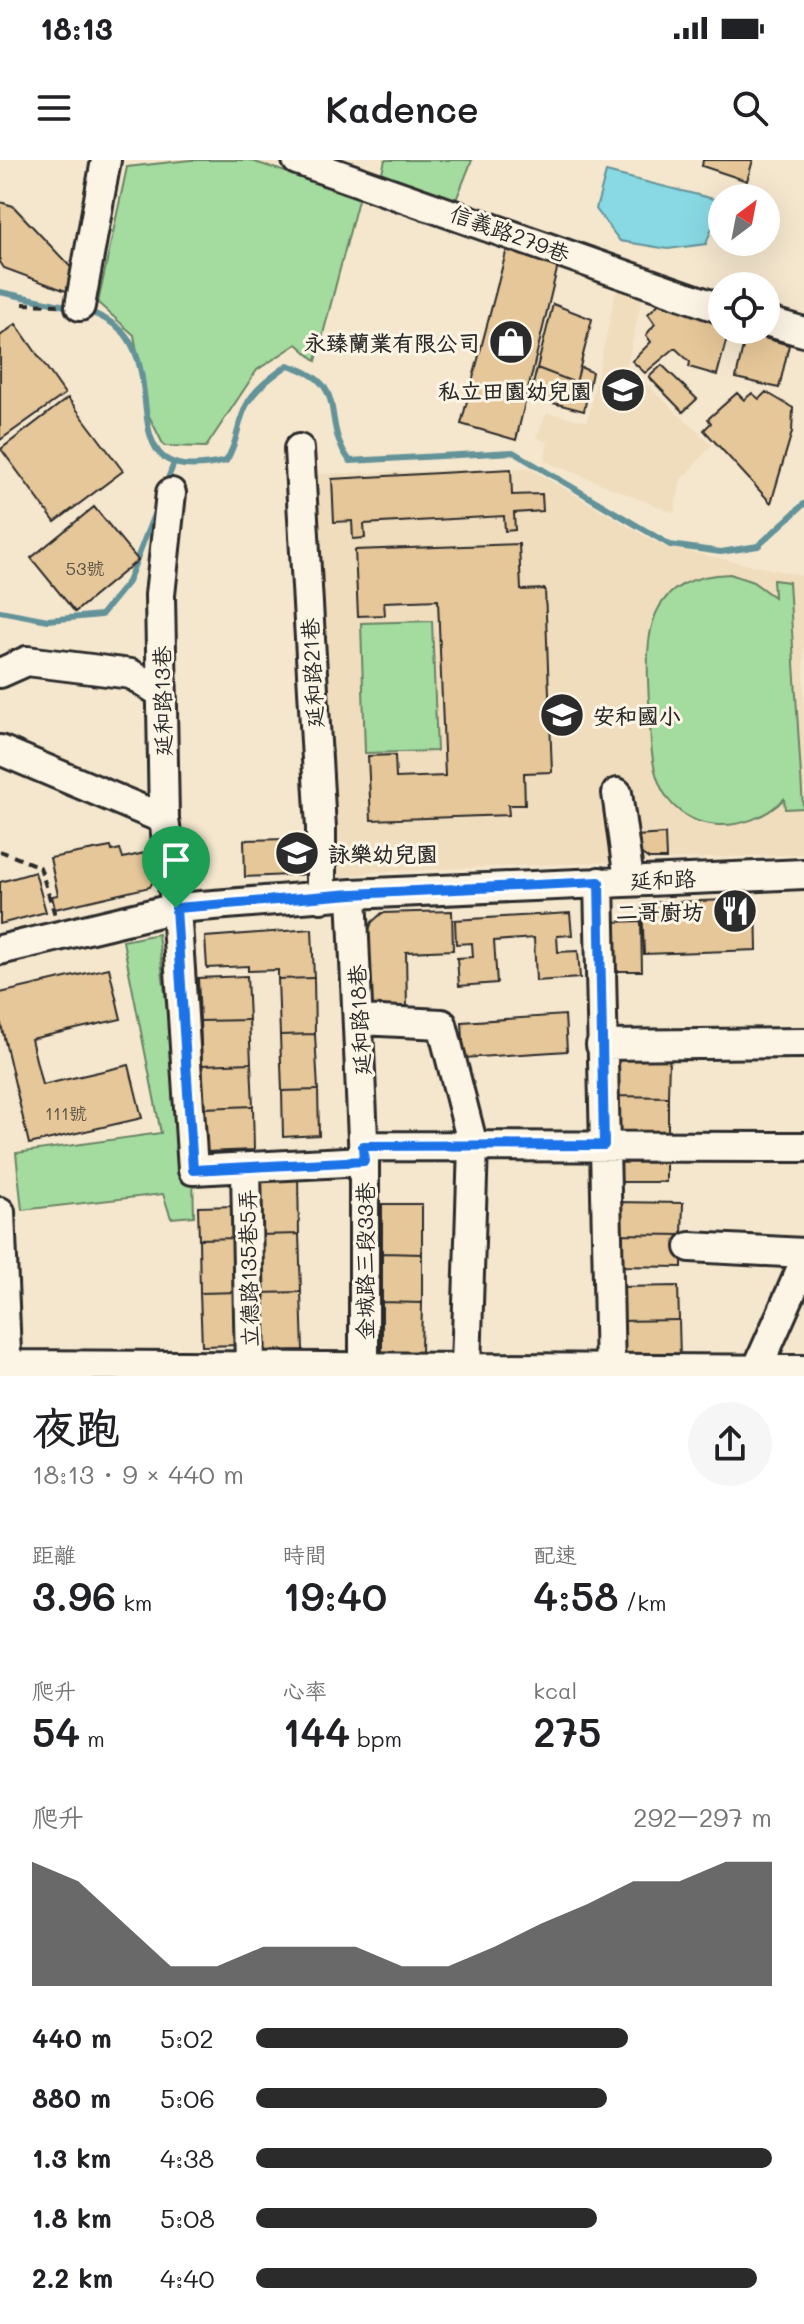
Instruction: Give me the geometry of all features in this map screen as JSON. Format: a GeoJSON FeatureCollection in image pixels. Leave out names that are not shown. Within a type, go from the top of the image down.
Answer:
{"type":"FeatureCollection","features":[{"type":"Feature","properties":{"kind":"street"},"geometry":{"type":"LineString","coordinates":[[80,306],[106,160]]}},
{"type":"Feature","properties":{"kind":"street","name":"信義路279巷"},"geometry":{"type":"LineString","coordinates":[[297,160],[708,304]]}},
{"type":"Feature","properties":{"kind":"street"},"geometry":{"type":"LineString","coordinates":[[780,325],[804,332]]}},
{"type":"Feature","properties":{"kind":"street","name":"延和路21巷"},"geometry":{"type":"LineString","coordinates":[[299,449],[321,828],[321,898]]}},
{"type":"Feature","properties":{"kind":"street","name":"延和路13巷"},"geometry":{"type":"LineString","coordinates":[[171,493],[160,595],[164,819],[176,908],[193,1170],[246,1170]]}},
{"type":"Feature","properties":{"kind":"street"},"geometry":{"type":"LineString","coordinates":[[0,673],[27,661],[131,674],[161,693]]}},
{"type":"Feature","properties":{"kind":"street"},"geometry":{"type":"LineString","coordinates":[[0,750],[164,819]]}},
{"type":"Feature","properties":{"kind":"street"},"geometry":{"type":"LineString","coordinates":[[617,793],[629,880]]}},
{"type":"Feature","properties":{"kind":"street","name":"延和路"},"geometry":{"type":"LineString","coordinates":[[0,950],[176,908],[352,894],[804,874]]}},
{"type":"Feature","properties":{"kind":"street"},"geometry":{"type":"LineString","coordinates":[[599,882],[604,1145],[599,1372]]}},
{"type":"Feature","properties":{"kind":"street","name":"延和路18巷"},"geometry":{"type":"LineString","coordinates":[[352,894],[364,1154]]}},
{"type":"Feature","properties":{"kind":"street"},"geometry":{"type":"LineString","coordinates":[[360,1020],[442,1024],[473,1146],[466,1367]]}},
{"type":"Feature","properties":{"kind":"street"},"geometry":{"type":"LineString","coordinates":[[601,1045],[804,1043]]}},
{"type":"Feature","properties":{"kind":"street"},"geometry":{"type":"LineString","coordinates":[[246,1170],[364,1154],[473,1146],[804,1147]]}},
{"type":"Feature","properties":{"kind":"street","name":"金城路三段33巷"},"geometry":{"type":"LineString","coordinates":[[364,1154],[364,1370]]}},
{"type":"Feature","properties":{"kind":"street","name":"立德路135巷5弄"},"geometry":{"type":"LineString","coordinates":[[246,1170],[250,1367]]}},
{"type":"Feature","properties":{"kind":"street"},"geometry":{"type":"LineString","coordinates":[[0,1212],[5,1356],[364,1370],[466,1367],[599,1372],[804,1370]]}},
{"type":"Feature","properties":{"kind":"street"},"geometry":{"type":"LineString","coordinates":[[690,1247],[804,1253]]}},
{"type":"Feature","properties":{"kind":"street"},"geometry":{"type":"LineString","coordinates":[[756,1372],[804,1263]]}},
{"type":"Feature","properties":{"kind":"path"},"geometry":{"type":"LineString","coordinates":[[23,304],[80,306]]}},
{"type":"Feature","properties":{"kind":"path"},"geometry":{"type":"LineString","coordinates":[[0,851],[40,867],[61,936]]}},
{"type":"Feature","properties":{"kind":"shaded area","name":"私立田園幼兒園"},"geometry":{"type":"Polygon","coordinates":[[[617,287],[643,295],[627,366],[712,445],[681,480],[674,513],[544,461],[548,443],[536,437],[547,413],[587,421],[617,287]]]}},
{"type":"Feature","properties":{"kind":"shaded area","name":"安和國小"},"geometry":{"type":"Polygon","coordinates":[[[529,468],[662,546],[804,576],[804,854],[372,872],[329,879],[314,474],[529,468]]]}},
{"type":"Feature","properties":{"kind":"green space"},"geometry":{"type":"Polygon","coordinates":[[[190,160],[249,160],[359,196],[316,361],[297,344],[257,370],[206,447],[164,446],[147,412],[134,335],[98,303],[127,167],[190,160]]]}},
{"type":"Feature","properties":{"kind":"green space"},"geometry":{"type":"Polygon","coordinates":[[[385,160],[472,160],[456,200],[381,176],[385,160]]]}},
{"type":"Feature","properties":{"kind":"green space"},"geometry":{"type":"Polygon","coordinates":[[[730,574],[753,582],[774,597],[773,580],[789,582],[803,808],[785,809],[784,799],[752,820],[715,825],[697,821],[681,812],[668,799],[658,780],[651,741],[648,653],[656,613],[666,597],[681,585],[702,577],[730,574]]]}},
{"type":"Feature","properties":{"kind":"green space"},"geometry":{"type":"Polygon","coordinates":[[[432,621],[437,751],[365,753],[361,623],[432,621]]]}},
{"type":"Feature","properties":{"kind":"green space"},"geometry":{"type":"Polygon","coordinates":[[[158,934],[186,1174],[193,1177],[194,1216],[171,1218],[163,1194],[22,1210],[16,1153],[161,1133],[123,941],[158,934]]]}},
{"type":"Feature","properties":{"kind":"water"},"geometry":{"type":"Polygon","coordinates":[[[606,172],[708,198],[708,239],[706,244],[668,249],[620,241],[596,209],[606,172]]]}},
{"type":"Feature","properties":{"kind":"building"},"geometry":{"type":"Polygon","coordinates":[[[703,160],[753,160],[747,181],[702,166],[703,160]]]}},
{"type":"Feature","properties":{"kind":"building"},"geometry":{"type":"Polygon","coordinates":[[[0,202],[13,206],[79,276],[74,294],[4,268],[0,262],[0,202]]]}},
{"type":"Feature","properties":{"kind":"building","name":"永臻蘭業有限公司"},"geometry":{"type":"Polygon","coordinates":[[[508,245],[559,261],[516,440],[461,424],[508,245]]]}},
{"type":"Feature","properties":{"kind":"building"},"geometry":{"type":"Polygon","coordinates":[[[665,298],[708,315],[708,344],[725,344],[717,375],[689,367],[690,362],[675,348],[645,373],[632,361],[651,342],[646,335],[655,324],[648,314],[665,298]]]}},
{"type":"Feature","properties":{"kind":"building"},"geometry":{"type":"Polygon","coordinates":[[[553,304],[592,319],[576,383],[537,368],[553,304]]]}},
{"type":"Feature","properties":{"kind":"building"},"geometry":{"type":"Polygon","coordinates":[[[16,324],[65,394],[0,440],[0,336],[16,324]]]}},
{"type":"Feature","properties":{"kind":"building"},"geometry":{"type":"Polygon","coordinates":[[[744,344],[789,345],[779,388],[736,378],[744,344]]]}},
{"type":"Feature","properties":{"kind":"building"},"geometry":{"type":"Polygon","coordinates":[[[662,365],[697,399],[683,412],[649,377],[662,365]]]}},
{"type":"Feature","properties":{"kind":"building"},"geometry":{"type":"Polygon","coordinates":[[[580,367],[592,372],[584,411],[530,397],[537,368],[576,383],[580,367]]]}},
{"type":"Feature","properties":{"kind":"building"},"geometry":{"type":"Polygon","coordinates":[[[766,392],[793,408],[792,432],[771,503],[704,430],[711,423],[708,419],[737,393],[744,400],[752,393],[759,399],[766,392]]]}},
{"type":"Feature","properties":{"kind":"building"},"geometry":{"type":"Polygon","coordinates":[[[68,398],[123,471],[55,522],[1,449],[68,398]]]}},
{"type":"Feature","properties":{"kind":"building"},"geometry":{"type":"Polygon","coordinates":[[[511,469],[512,495],[542,494],[543,511],[514,513],[515,530],[505,531],[504,516],[364,524],[365,538],[353,539],[352,521],[334,522],[332,479],[511,469]]]}},
{"type":"Feature","properties":{"kind":"building"},"geometry":{"type":"Polygon","coordinates":[[[94,507],[138,560],[75,612],[31,558],[94,507]]]}},
{"type":"Feature","properties":{"kind":"building"},"geometry":{"type":"Polygon","coordinates":[[[519,544],[521,590],[545,589],[552,772],[524,773],[525,805],[508,805],[509,815],[371,820],[368,756],[395,755],[396,778],[445,776],[438,600],[384,602],[385,615],[358,616],[355,550],[519,544]]]}},
{"type":"Feature","properties":{"kind":"building"},"geometry":{"type":"Polygon","coordinates":[[[665,834],[666,859],[649,859],[636,850],[636,836],[665,834]]]}},
{"type":"Feature","properties":{"kind":"building"},"geometry":{"type":"Polygon","coordinates":[[[288,839],[288,846],[310,846],[311,874],[245,877],[244,840],[288,839]]]}},
{"type":"Feature","properties":{"kind":"building"},"geometry":{"type":"Polygon","coordinates":[[[111,847],[112,851],[120,849],[123,858],[153,851],[157,874],[150,887],[55,909],[52,896],[58,895],[50,858],[111,847]]]}},
{"type":"Feature","properties":{"kind":"building"},"geometry":{"type":"Polygon","coordinates":[[[35,872],[46,912],[0,924],[0,882],[35,872]]]}},
{"type":"Feature","properties":{"kind":"building"},"geometry":{"type":"Polygon","coordinates":[[[756,899],[757,950],[644,954],[642,903],[756,899]]]}},
{"type":"Feature","properties":{"kind":"building"},"geometry":{"type":"Polygon","coordinates":[[[452,911],[453,950],[406,952],[407,1009],[372,1010],[369,930],[372,922],[382,913],[452,911]]]}},
{"type":"Feature","properties":{"kind":"building"},"geometry":{"type":"Polygon","coordinates":[[[570,913],[572,935],[557,936],[558,952],[578,951],[580,978],[536,981],[534,938],[494,941],[497,983],[459,986],[457,958],[473,957],[472,943],[456,944],[455,920],[570,913]]]}},
{"type":"Feature","properties":{"kind":"building"},"geometry":{"type":"Polygon","coordinates":[[[641,921],[642,971],[611,971],[610,922],[641,921]]]}},
{"type":"Feature","properties":{"kind":"building"},"geometry":{"type":"Polygon","coordinates":[[[312,929],[314,978],[278,979],[278,970],[248,971],[248,966],[207,968],[205,937],[312,929]]]}},
{"type":"Feature","properties":{"kind":"building"},"geometry":{"type":"Polygon","coordinates":[[[109,968],[121,1019],[31,1039],[42,1085],[129,1065],[142,1118],[29,1144],[0,1020],[0,993],[109,968]]]}},
{"type":"Feature","properties":{"kind":"building"},"geometry":{"type":"Polygon","coordinates":[[[247,976],[249,1020],[200,1021],[198,978],[247,976]]]}},
{"type":"Feature","properties":{"kind":"building"},"geometry":{"type":"Polygon","coordinates":[[[314,978],[315,1034],[280,1035],[278,979],[314,978]]]}},
{"type":"Feature","properties":{"kind":"building"},"geometry":{"type":"Polygon","coordinates":[[[565,1015],[567,1051],[464,1058],[462,1022],[565,1015]]]}},
{"type":"Feature","properties":{"kind":"building"},"geometry":{"type":"Polygon","coordinates":[[[249,1020],[251,1063],[202,1065],[200,1021],[249,1020]]]}},
{"type":"Feature","properties":{"kind":"building"},"geometry":{"type":"Polygon","coordinates":[[[315,1034],[318,1090],[282,1091],[280,1035],[315,1034]]]}},
{"type":"Feature","properties":{"kind":"building"},"geometry":{"type":"Polygon","coordinates":[[[616,1057],[669,1058],[668,1097],[616,1096],[616,1057]]]}},
{"type":"Feature","properties":{"kind":"building"},"geometry":{"type":"Polygon","coordinates":[[[251,1063],[253,1106],[204,1108],[202,1065],[251,1063]]]}},
{"type":"Feature","properties":{"kind":"building"},"geometry":{"type":"Polygon","coordinates":[[[318,1090],[319,1135],[283,1137],[282,1091],[318,1090]]]}},
{"type":"Feature","properties":{"kind":"building"},"geometry":{"type":"Polygon","coordinates":[[[616,1096],[668,1097],[668,1132],[616,1131],[616,1096]]]}},
{"type":"Feature","properties":{"kind":"building"},"geometry":{"type":"Polygon","coordinates":[[[253,1106],[254,1150],[205,1152],[204,1108],[253,1106]]]}},
{"type":"Feature","properties":{"kind":"building"},"geometry":{"type":"Polygon","coordinates":[[[613,1146],[666,1146],[666,1182],[613,1182],[613,1146]]]}},
{"type":"Feature","properties":{"kind":"building"},"geometry":{"type":"Polygon","coordinates":[[[298,1176],[299,1234],[259,1235],[257,1177],[298,1176]]]}},
{"type":"Feature","properties":{"kind":"building"},"geometry":{"type":"Polygon","coordinates":[[[615,1202],[683,1203],[682,1235],[615,1234],[615,1202]]]}},
{"type":"Feature","properties":{"kind":"building"},"geometry":{"type":"Polygon","coordinates":[[[382,1204],[422,1204],[422,1254],[382,1253],[382,1204]]]}},
{"type":"Feature","properties":{"kind":"building"},"geometry":{"type":"Polygon","coordinates":[[[236,1206],[237,1238],[199,1239],[198,1207],[236,1206]]]}},
{"type":"Feature","properties":{"kind":"building"},"geometry":{"type":"Polygon","coordinates":[[[299,1234],[301,1292],[261,1293],[259,1235],[299,1234]]]}},
{"type":"Feature","properties":{"kind":"building"},"geometry":{"type":"Polygon","coordinates":[[[615,1234],[682,1235],[682,1267],[615,1266],[615,1234]]]}},
{"type":"Feature","properties":{"kind":"building"},"geometry":{"type":"Polygon","coordinates":[[[237,1238],[239,1292],[200,1293],[199,1239],[237,1238]]]}},
{"type":"Feature","properties":{"kind":"building"},"geometry":{"type":"Polygon","coordinates":[[[382,1253],[422,1254],[422,1303],[382,1302],[382,1253]]]}},
{"type":"Feature","properties":{"kind":"building"},"geometry":{"type":"Polygon","coordinates":[[[678,1286],[679,1320],[619,1321],[618,1287],[678,1286]]]}},
{"type":"Feature","properties":{"kind":"building"},"geometry":{"type":"Polygon","coordinates":[[[239,1292],[240,1345],[202,1346],[200,1293],[239,1292]]]}},
{"type":"Feature","properties":{"kind":"building"},"geometry":{"type":"Polygon","coordinates":[[[301,1292],[303,1350],[263,1351],[261,1293],[301,1292]]]}},
{"type":"Feature","properties":{"kind":"building"},"geometry":{"type":"Polygon","coordinates":[[[382,1302],[422,1303],[421,1352],[382,1352],[382,1302]]]}},
{"type":"Feature","properties":{"kind":"building"},"geometry":{"type":"Polygon","coordinates":[[[679,1320],[680,1359],[620,1360],[619,1321],[679,1320]]]}},
{"type":"Feature","properties":{"kind":"waterway"},"geometry":{"type":"LineString","coordinates":[[0,292],[75,308]]}},
{"type":"Feature","properties":{"kind":"waterway"},"geometry":{"type":"LineString","coordinates":[[86,310],[114,324],[127,337],[138,359],[155,448],[169,460],[191,466],[226,461],[249,400],[264,383],[288,365],[321,382],[328,393],[341,445],[350,461],[513,452],[670,545],[721,552],[758,546],[804,504]]}},
{"type":"Feature","properties":{"kind":"waterway"},"geometry":{"type":"LineString","coordinates":[[165,486],[174,463]]}},
{"type":"Feature","properties":{"kind":"waterway"},"geometry":{"type":"LineString","coordinates":[[0,611],[48,620],[101,615],[128,582],[158,504]]}},
{"type":"Feature","properties":{"kind":"place","name":"永臻蘭業有限公司"},"geometry":{"type":"Point","coordinates":[511,342]}},
{"type":"Feature","properties":{"kind":"place","name":"私立田園幼兒園"},"geometry":{"type":"Point","coordinates":[623,390]}},
{"type":"Feature","properties":{"kind":"place","name":"安和國小"},"geometry":{"type":"Point","coordinates":[562,715]}},
{"type":"Feature","properties":{"kind":"place","name":"詠樂幼兒園"},"geometry":{"type":"Point","coordinates":[297,853]}},
{"type":"Feature","properties":{"kind":"place","name":"二哥廚坊"},"geometry":{"type":"Point","coordinates":[735,911]}},
{"type":"Feature","properties":{"kind":"route"},"geometry":{"type":"LineString","coordinates":[[599,882],[604,1145],[363,1146],[364,1161],[246,1170],[193,1170],[176,908],[352,894],[599,882]]}}]}
